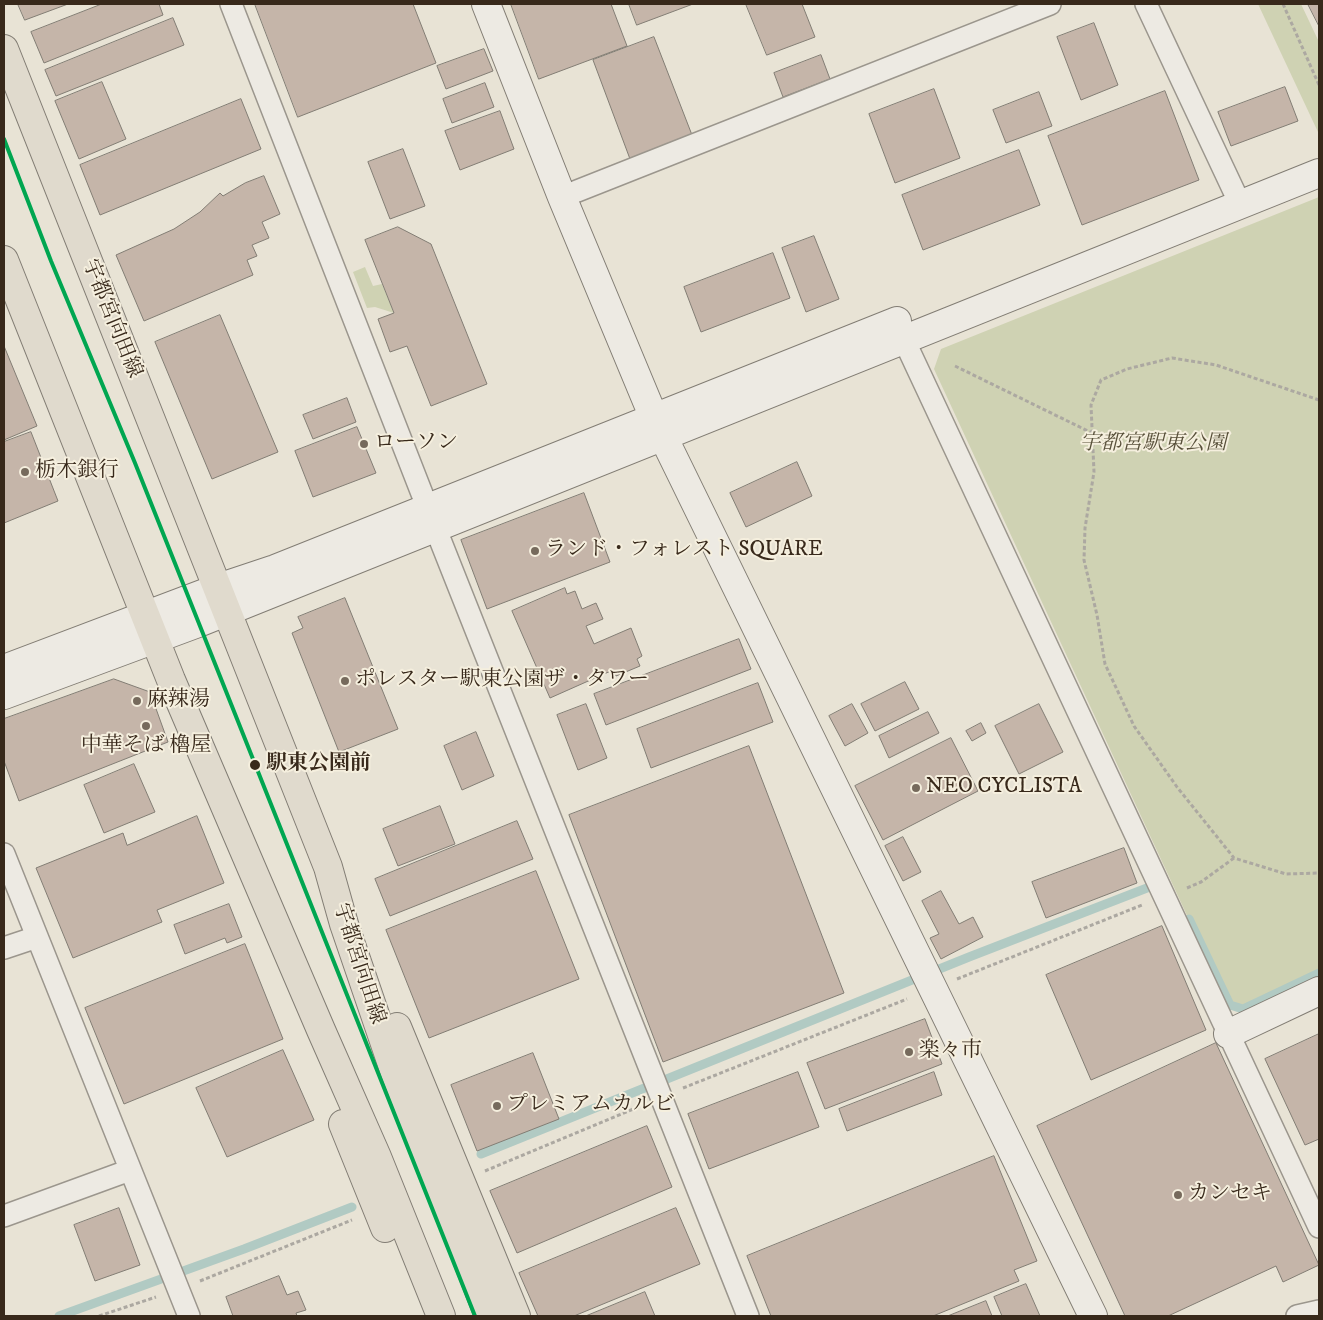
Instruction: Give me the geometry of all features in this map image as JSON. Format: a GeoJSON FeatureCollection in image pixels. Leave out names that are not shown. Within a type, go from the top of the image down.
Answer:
{"type":"FeatureCollection","features":[{"type":"Feature","properties":{"kind":"main road","name":"宇都宮向田線"},"geometry":{"type":"LineString","coordinates":[[4,49],[328,867],[344,924],[395,1073],[490,1316]]}},
{"type":"Feature","properties":{"kind":"main road"},"geometry":{"type":"LineString","coordinates":[[4,260],[151,628],[320,1030],[377,1157],[440,1316]]}},
{"type":"Feature","properties":{"kind":"main road"},"geometry":{"type":"LineString","coordinates":[[328,867],[353,918],[516,1316]]}},
{"type":"Feature","properties":{"kind":"main road"},"geometry":{"type":"LineString","coordinates":[[320,1030],[316,1044],[318,1059],[421,1316]]}},
{"type":"Feature","properties":{"kind":"street"},"geometry":{"type":"LineString","coordinates":[[231,4],[748,1316]]}},
{"type":"Feature","properties":{"kind":"street"},"geometry":{"type":"LineString","coordinates":[[486,4],[562,197],[658,427],[1094,1316]]}},
{"type":"Feature","properties":{"kind":"street"},"geometry":{"type":"LineString","coordinates":[[562,197],[1050,4]]}},
{"type":"Feature","properties":{"kind":"street"},"geometry":{"type":"LineString","coordinates":[[1146,4],[1236,196]]}},
{"type":"Feature","properties":{"kind":"street"},"geometry":{"type":"LineString","coordinates":[[4,695],[151,628],[222,600],[274,570],[432,517],[658,427],[1236,196],[1319,153]]}},
{"type":"Feature","properties":{"kind":"street"},"geometry":{"type":"LineString","coordinates":[[1236,196],[1319,173]]}},
{"type":"Feature","properties":{"kind":"street"},"geometry":{"type":"LineString","coordinates":[[900,330],[1319,1227]]}},
{"type":"Feature","properties":{"kind":"street"},"geometry":{"type":"LineString","coordinates":[[4,669],[151,628]]}},
{"type":"Feature","properties":{"kind":"street"},"geometry":{"type":"LineString","coordinates":[[4,854],[189,1316]]}},
{"type":"Feature","properties":{"kind":"street"},"geometry":{"type":"LineString","coordinates":[[4,948],[37,937]]}},
{"type":"Feature","properties":{"kind":"street"},"geometry":{"type":"LineString","coordinates":[[1228,1034],[1319,990]]}},
{"type":"Feature","properties":{"kind":"street"},"geometry":{"type":"LineString","coordinates":[[4,1216],[130,1170]]}},
{"type":"Feature","properties":{"kind":"street"},"geometry":{"type":"LineString","coordinates":[[1297,1316],[1319,1311]]}},
{"type":"Feature","properties":{"kind":"path"},"geometry":{"type":"LineString","coordinates":[[1283,4],[1319,85]]}},
{"type":"Feature","properties":{"kind":"path"},"geometry":{"type":"LineString","coordinates":[[1319,400],[1216,365],[1172,358],[1127,369],[1101,380],[1091,404],[1094,472],[1085,528],[1084,560],[1097,615],[1105,664],[1134,726],[1177,787],[1234,858],[1286,874],[1319,873]]}},
{"type":"Feature","properties":{"kind":"path"},"geometry":{"type":"LineString","coordinates":[[955,366],[1092,433]]}},
{"type":"Feature","properties":{"kind":"path"},"geometry":{"type":"LineString","coordinates":[[478,1174],[662,1097],[1201,882],[1234,858]]}},
{"type":"Feature","properties":{"kind":"path"},"geometry":{"type":"LineString","coordinates":[[99,1316],[178,1289],[356,1219]]}},
{"type":"Feature","properties":{"kind":"green space"},"geometry":{"type":"Polygon","coordinates":[[[1258,4],[1301,4],[1319,42],[1318,132],[1258,4]]]}},
{"type":"Feature","properties":{"kind":"green space","name":"宇都宮駅東公園"},"geometry":{"type":"Polygon","coordinates":[[[1319,197],[1319,971],[1243,1007],[1228,1004],[934,369],[941,349],[1319,197]]]}},
{"type":"Feature","properties":{"kind":"green space"},"geometry":{"type":"Polygon","coordinates":[[[365,267],[373,286],[382,284],[394,313],[375,307],[367,308],[353,272],[365,267]]]}},
{"type":"Feature","properties":{"kind":"building"},"geometry":{"type":"Polygon","coordinates":[[[18,4],[68,4],[25,20],[18,4]]]}},
{"type":"Feature","properties":{"kind":"building"},"geometry":{"type":"Polygon","coordinates":[[[102,4],[159,4],[163,15],[44,63],[31,32],[102,4]]]}},
{"type":"Feature","properties":{"kind":"building"},"geometry":{"type":"Polygon","coordinates":[[[255,4],[413,4],[436,63],[298,117],[255,4]]]}},
{"type":"Feature","properties":{"kind":"building"},"geometry":{"type":"Polygon","coordinates":[[[511,4],[611,4],[627,46],[539,79],[511,4]]]}},
{"type":"Feature","properties":{"kind":"building"},"geometry":{"type":"Polygon","coordinates":[[[629,4],[693,4],[637,25],[629,4]]]}},
{"type":"Feature","properties":{"kind":"building"},"geometry":{"type":"Polygon","coordinates":[[[746,4],[802,4],[815,37],[767,55],[746,4]]]}},
{"type":"Feature","properties":{"kind":"building"},"geometry":{"type":"Polygon","coordinates":[[[1308,4],[1319,4],[1319,26],[1308,4]]]}},
{"type":"Feature","properties":{"kind":"building"},"geometry":{"type":"Polygon","coordinates":[[[173,18],[184,45],[56,96],[45,70],[173,18]]]}},
{"type":"Feature","properties":{"kind":"building"},"geometry":{"type":"Polygon","coordinates":[[[1094,23],[1118,85],[1081,100],[1057,37],[1094,23]]]}},
{"type":"Feature","properties":{"kind":"building"},"geometry":{"type":"Polygon","coordinates":[[[654,37],[692,135],[630,159],[593,60],[654,37]]]}},
{"type":"Feature","properties":{"kind":"building"},"geometry":{"type":"Polygon","coordinates":[[[484,49],[493,71],[446,89],[437,66],[484,49]]]}},
{"type":"Feature","properties":{"kind":"building"},"geometry":{"type":"Polygon","coordinates":[[[821,55],[830,79],[783,97],[774,73],[821,55]]]}},
{"type":"Feature","properties":{"kind":"building"},"geometry":{"type":"Polygon","coordinates":[[[102,82],[126,139],[79,159],[55,101],[102,82]]]}},
{"type":"Feature","properties":{"kind":"building"},"geometry":{"type":"Polygon","coordinates":[[[485,83],[494,107],[452,123],[443,99],[485,83]]]}},
{"type":"Feature","properties":{"kind":"building"},"geometry":{"type":"Polygon","coordinates":[[[1285,87],[1298,121],[1231,146],[1218,112],[1285,87]]]}},
{"type":"Feature","properties":{"kind":"building"},"geometry":{"type":"Polygon","coordinates":[[[934,89],[960,158],[895,183],[869,114],[934,89]]]}},
{"type":"Feature","properties":{"kind":"building"},"geometry":{"type":"Polygon","coordinates":[[[1165,91],[1199,180],[1082,225],[1048,136],[1165,91]]]}},
{"type":"Feature","properties":{"kind":"building"},"geometry":{"type":"Polygon","coordinates":[[[1039,92],[1052,126],[1006,143],[993,110],[1039,92]]]}},
{"type":"Feature","properties":{"kind":"building"},"geometry":{"type":"Polygon","coordinates":[[[241,99],[261,149],[100,215],[80,165],[241,99]]]}},
{"type":"Feature","properties":{"kind":"building"},"geometry":{"type":"Polygon","coordinates":[[[500,111],[514,149],[460,170],[445,131],[500,111]]]}},
{"type":"Feature","properties":{"kind":"building"},"geometry":{"type":"Polygon","coordinates":[[[403,149],[425,206],[390,219],[368,162],[403,149]]]}},
{"type":"Feature","properties":{"kind":"building"},"geometry":{"type":"Polygon","coordinates":[[[1019,150],[1040,205],[923,250],[902,195],[1019,150]]]}},
{"type":"Feature","properties":{"kind":"building"},"geometry":{"type":"Polygon","coordinates":[[[264,176],[280,214],[262,222],[269,238],[252,245],[257,256],[247,260],[253,275],[144,321],[116,255],[174,229],[200,212],[220,193],[223,196],[245,183],[264,176]]]}},
{"type":"Feature","properties":{"kind":"building"},"geometry":{"type":"Polygon","coordinates":[[[398,227],[431,244],[487,384],[431,406],[407,346],[390,352],[378,319],[394,313],[365,240],[398,227]]]}},
{"type":"Feature","properties":{"kind":"building"},"geometry":{"type":"Polygon","coordinates":[[[814,236],[839,299],[806,312],[782,248],[814,236]]]}},
{"type":"Feature","properties":{"kind":"building"},"geometry":{"type":"Polygon","coordinates":[[[773,253],[790,298],[701,332],[684,287],[773,253]]]}},
{"type":"Feature","properties":{"kind":"building"},"geometry":{"type":"Polygon","coordinates":[[[220,315],[278,452],[212,479],[155,342],[220,315]]]}},
{"type":"Feature","properties":{"kind":"building"},"geometry":{"type":"Polygon","coordinates":[[[4,346],[37,426],[4,440],[4,346]]]}},
{"type":"Feature","properties":{"kind":"building"},"geometry":{"type":"Polygon","coordinates":[[[347,398],[356,422],[313,439],[303,415],[347,398]]]}},
{"type":"Feature","properties":{"kind":"building"},"geometry":{"type":"Polygon","coordinates":[[[357,427],[376,473],[313,497],[295,451],[357,427]]]}},
{"type":"Feature","properties":{"kind":"building","name":"栃木銀行"},"geometry":{"type":"Polygon","coordinates":[[[31,432],[58,501],[4,523],[4,442],[31,432]]]}},
{"type":"Feature","properties":{"kind":"building"},"geometry":{"type":"Polygon","coordinates":[[[797,462],[812,496],[746,527],[730,493],[797,462]]]}},
{"type":"Feature","properties":{"kind":"building","name":"ランド・フォレスト SQUARE"},"geometry":{"type":"Polygon","coordinates":[[[584,493],[610,562],[487,609],[461,540],[584,493]]]}},
{"type":"Feature","properties":{"kind":"building"},"geometry":{"type":"Polygon","coordinates":[[[565,588],[567,594],[575,591],[582,609],[596,603],[603,619],[586,626],[594,644],[631,628],[642,656],[637,659],[640,666],[616,676],[613,670],[550,698],[512,611],[565,588]]]}},
{"type":"Feature","properties":{"kind":"building","name":"ポレスター駅東公園ザ・タワー"},"geometry":{"type":"Polygon","coordinates":[[[345,598],[398,729],[339,752],[292,633],[303,628],[298,617],[345,598]]]}},
{"type":"Feature","properties":{"kind":"building"},"geometry":{"type":"Polygon","coordinates":[[[739,639],[751,669],[606,725],[594,694],[739,639]]]}},
{"type":"Feature","properties":{"kind":"building"},"geometry":{"type":"Polygon","coordinates":[[[114,679],[150,692],[168,742],[19,801],[4,761],[4,719],[114,679]]]}},
{"type":"Feature","properties":{"kind":"building"},"geometry":{"type":"Polygon","coordinates":[[[905,682],[919,709],[875,731],[861,704],[905,682]]]}},
{"type":"Feature","properties":{"kind":"building"},"geometry":{"type":"Polygon","coordinates":[[[758,683],[773,722],[651,768],[637,729],[758,683]]]}},
{"type":"Feature","properties":{"kind":"building"},"geometry":{"type":"Polygon","coordinates":[[[586,704],[607,758],[578,770],[557,715],[586,704]]]}},
{"type":"Feature","properties":{"kind":"building"},"geometry":{"type":"Polygon","coordinates":[[[852,704],[868,733],[845,746],[829,716],[852,704]]]}},
{"type":"Feature","properties":{"kind":"building"},"geometry":{"type":"Polygon","coordinates":[[[1039,704],[1063,752],[1019,774],[995,726],[1039,704]]]}},
{"type":"Feature","properties":{"kind":"building"},"geometry":{"type":"Polygon","coordinates":[[[928,712],[939,733],[889,758],[879,736],[928,712]]]}},
{"type":"Feature","properties":{"kind":"building"},"geometry":{"type":"Polygon","coordinates":[[[981,723],[986,733],[972,741],[966,731],[981,723]]]}},
{"type":"Feature","properties":{"kind":"building"},"geometry":{"type":"Polygon","coordinates":[[[476,732],[494,776],[462,790],[444,746],[476,732]]]}},
{"type":"Feature","properties":{"kind":"building","name":"NEO CYCLISTA"},"geometry":{"type":"Polygon","coordinates":[[[951,738],[978,791],[883,840],[855,786],[951,738]]]}},
{"type":"Feature","properties":{"kind":"building"},"geometry":{"type":"Polygon","coordinates":[[[749,746],[844,993],[663,1062],[569,815],[749,746]]]}},
{"type":"Feature","properties":{"kind":"building"},"geometry":{"type":"Polygon","coordinates":[[[134,764],[155,812],[104,833],[84,785],[134,764]]]}},
{"type":"Feature","properties":{"kind":"building"},"geometry":{"type":"Polygon","coordinates":[[[440,806],[455,844],[398,866],[383,829],[440,806]]]}},
{"type":"Feature","properties":{"kind":"building"},"geometry":{"type":"Polygon","coordinates":[[[197,816],[224,883],[157,910],[162,922],[73,958],[36,868],[123,833],[127,845],[197,816]]]}},
{"type":"Feature","properties":{"kind":"building"},"geometry":{"type":"Polygon","coordinates":[[[517,821],[533,859],[390,916],[375,879],[517,821]]]}},
{"type":"Feature","properties":{"kind":"building"},"geometry":{"type":"Polygon","coordinates":[[[903,837],[921,872],[903,881],[885,846],[903,837]]]}},
{"type":"Feature","properties":{"kind":"building"},"geometry":{"type":"Polygon","coordinates":[[[1124,848],[1137,883],[1046,918],[1032,882],[1124,848]]]}},
{"type":"Feature","properties":{"kind":"building"},"geometry":{"type":"Polygon","coordinates":[[[536,871],[579,979],[429,1038],[386,930],[536,871]]]}},
{"type":"Feature","properties":{"kind":"building"},"geometry":{"type":"Polygon","coordinates":[[[941,891],[959,924],[973,917],[983,937],[941,959],[930,938],[939,934],[922,901],[941,891]]]}},
{"type":"Feature","properties":{"kind":"building"},"geometry":{"type":"Polygon","coordinates":[[[229,904],[242,937],[227,943],[225,938],[185,954],[174,925],[229,904]]]}},
{"type":"Feature","properties":{"kind":"building"},"geometry":{"type":"Polygon","coordinates":[[[1162,926],[1206,1030],[1091,1080],[1046,975],[1162,926]]]}},
{"type":"Feature","properties":{"kind":"building"},"geometry":{"type":"Polygon","coordinates":[[[245,944],[283,1039],[124,1104],[85,1008],[245,944]]]}},
{"type":"Feature","properties":{"kind":"building"},"geometry":{"type":"Polygon","coordinates":[[[925,1019],[942,1064],[825,1109],[807,1063],[925,1019]]]}},
{"type":"Feature","properties":{"kind":"building"},"geometry":{"type":"Polygon","coordinates":[[[1319,1034],[1319,1139],[1305,1145],[1265,1059],[1319,1034]]]}},
{"type":"Feature","properties":{"kind":"building","name":"カンセキ"},"geometry":{"type":"Polygon","coordinates":[[[1216,1043],[1319,1265],[1283,1282],[1276,1266],[1168,1316],[1125,1316],[1037,1126],[1216,1043]]]}},
{"type":"Feature","properties":{"kind":"building"},"geometry":{"type":"Polygon","coordinates":[[[283,1050],[314,1120],[227,1157],[196,1088],[283,1050]]]}},
{"type":"Feature","properties":{"kind":"building"},"geometry":{"type":"Polygon","coordinates":[[[533,1053],[559,1119],[477,1151],[451,1085],[533,1053]]]}},
{"type":"Feature","properties":{"kind":"building"},"geometry":{"type":"Polygon","coordinates":[[[798,1072],[819,1127],[709,1169],[688,1114],[798,1072]]]}},
{"type":"Feature","properties":{"kind":"building"},"geometry":{"type":"Polygon","coordinates":[[[934,1072],[942,1095],[847,1131],[839,1109],[934,1072]]]}},
{"type":"Feature","properties":{"kind":"building"},"geometry":{"type":"Polygon","coordinates":[[[647,1126],[672,1187],[517,1253],[490,1191],[647,1126]]]}},
{"type":"Feature","properties":{"kind":"building"},"geometry":{"type":"Polygon","coordinates":[[[994,1156],[1037,1261],[1014,1270],[1019,1281],[933,1316],[771,1316],[747,1256],[994,1156]]]}},
{"type":"Feature","properties":{"kind":"building"},"geometry":{"type":"Polygon","coordinates":[[[119,1208],[140,1265],[95,1281],[74,1225],[119,1208]]]}},
{"type":"Feature","properties":{"kind":"building"},"geometry":{"type":"Polygon","coordinates":[[[676,1208],[700,1264],[574,1316],[538,1316],[519,1273],[676,1208]]]}},
{"type":"Feature","properties":{"kind":"building"},"geometry":{"type":"Polygon","coordinates":[[[279,1276],[287,1295],[298,1291],[306,1310],[296,1313],[297,1316],[233,1316],[226,1297],[279,1276]]]}},
{"type":"Feature","properties":{"kind":"building"},"geometry":{"type":"Polygon","coordinates":[[[1026,1284],[1040,1316],[1002,1316],[994,1297],[1026,1284]]]}},
{"type":"Feature","properties":{"kind":"building"},"geometry":{"type":"Polygon","coordinates":[[[645,1292],[655,1316],[586,1316],[645,1292]]]}},
{"type":"Feature","properties":{"kind":"building"},"geometry":{"type":"Polygon","coordinates":[[[986,1301],[992,1316],[948,1316],[986,1301]]]}},
{"type":"Feature","properties":{"kind":"waterway"},"geometry":{"type":"LineString","coordinates":[[481,1154],[969,957],[1147,888]]}},
{"type":"Feature","properties":{"kind":"waterway"},"geometry":{"type":"LineString","coordinates":[[1189,919],[1230,1005],[1243,1009],[1319,973]]}},
{"type":"Feature","properties":{"kind":"waterway"},"geometry":{"type":"LineString","coordinates":[[59,1316],[244,1249],[352,1207]]}},
{"type":"Feature","properties":{"kind":"transit line"},"geometry":{"type":"LineString","coordinates":[[4,139],[51,261],[135,463],[475,1316]]}},
{"type":"Feature","properties":{"kind":"place","name":"ローソン"},"geometry":{"type":"Point","coordinates":[364,444]}},
{"type":"Feature","properties":{"kind":"place","name":"栃木銀行"},"geometry":{"type":"Point","coordinates":[25,472]}},
{"type":"Feature","properties":{"kind":"place","name":"ランド・フォレスト SQUARE"},"geometry":{"type":"Point","coordinates":[535,551]}},
{"type":"Feature","properties":{"kind":"place","name":"ポレスター駅東公園ザ・タワー"},"geometry":{"type":"Point","coordinates":[345,681]}},
{"type":"Feature","properties":{"kind":"place","name":"麻辣湯"},"geometry":{"type":"Point","coordinates":[137,701]}},
{"type":"Feature","properties":{"kind":"place","name":"中華そば 櫓屋"},"geometry":{"type":"Point","coordinates":[146,726]}},
{"type":"Feature","properties":{"kind":"place","name":"駅東公園前"},"geometry":{"type":"Point","coordinates":[255,765]}},
{"type":"Feature","properties":{"kind":"place","name":"NEO CYCLISTA"},"geometry":{"type":"Point","coordinates":[916,788]}},
{"type":"Feature","properties":{"kind":"place","name":"楽々市"},"geometry":{"type":"Point","coordinates":[909,1052]}},
{"type":"Feature","properties":{"kind":"place","name":"プレミアムカルビ"},"geometry":{"type":"Point","coordinates":[497,1106]}},
{"type":"Feature","properties":{"kind":"place","name":"カンセキ"},"geometry":{"type":"Point","coordinates":[1178,1195]}}]}
